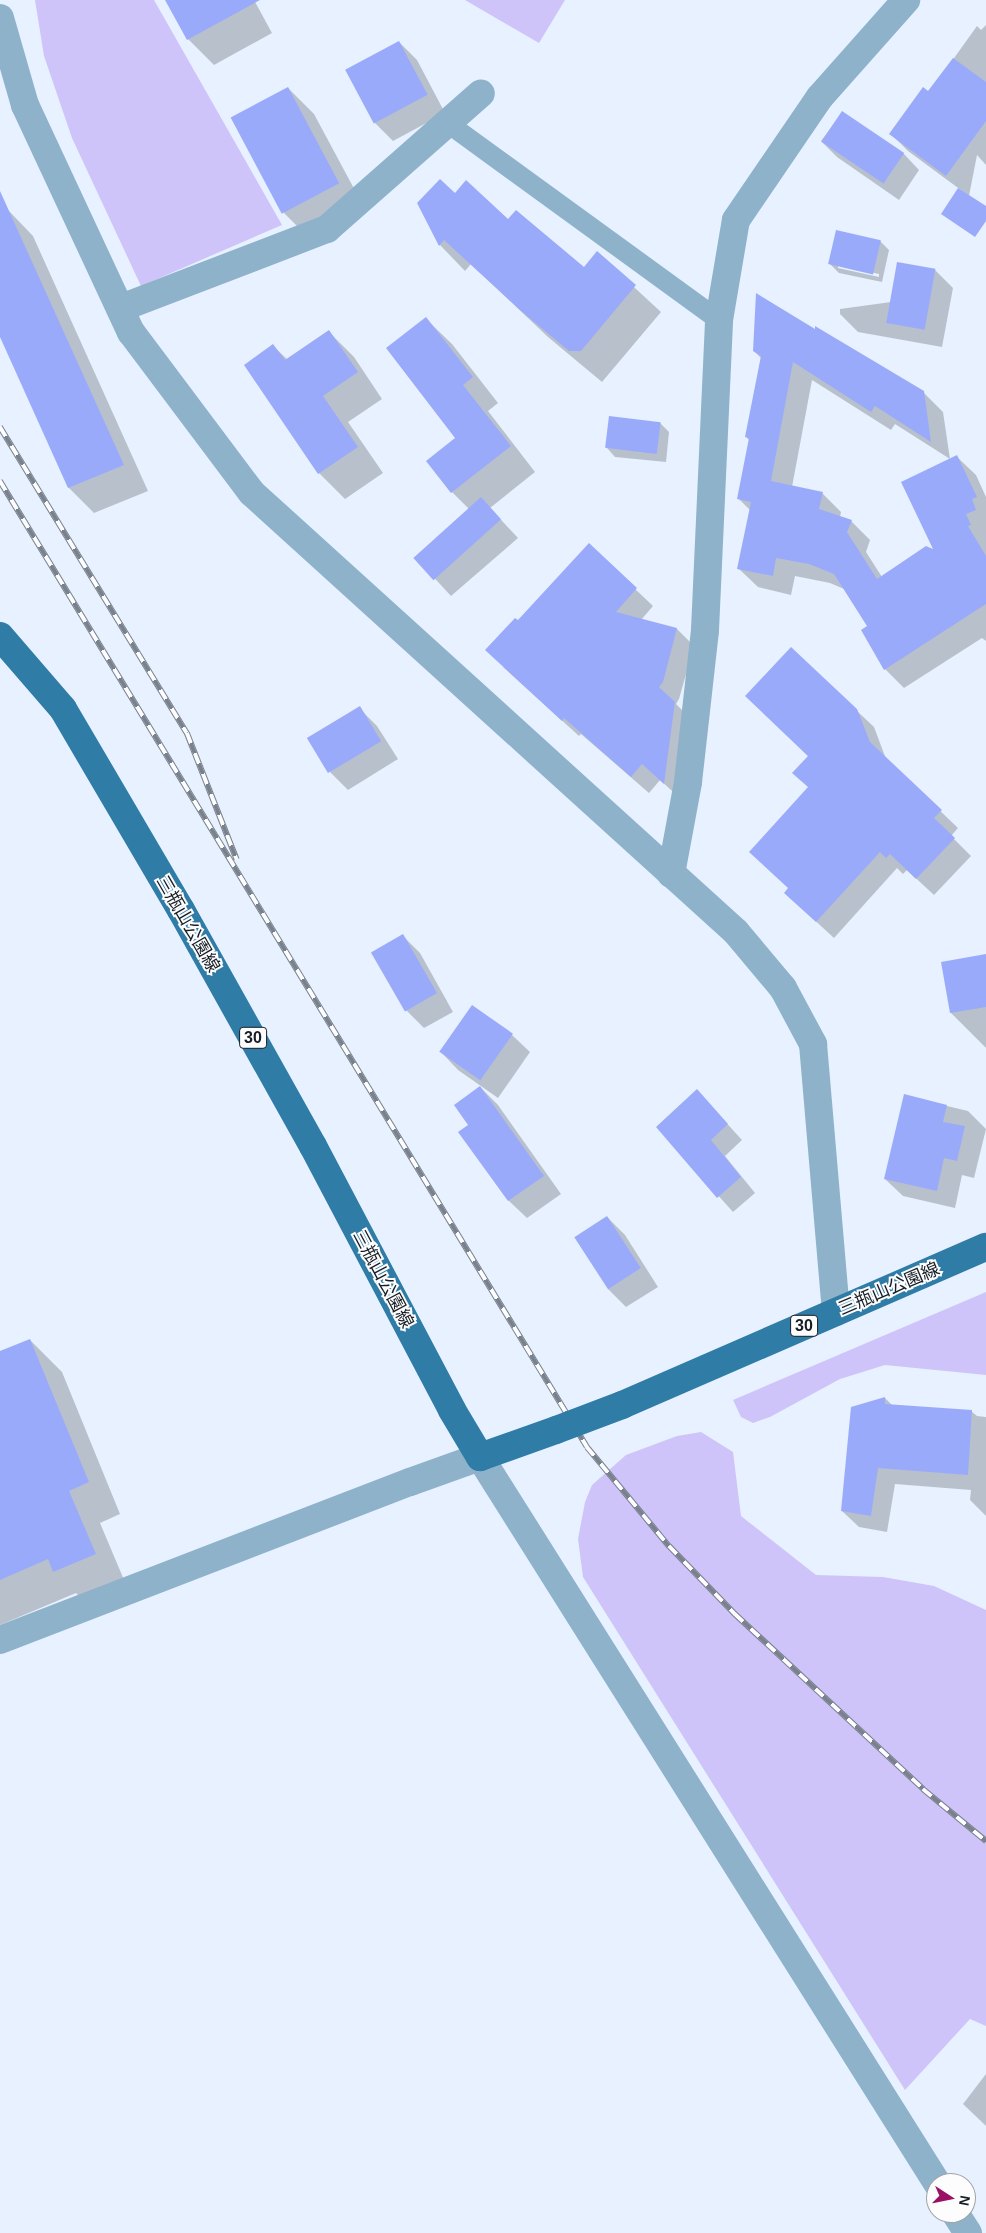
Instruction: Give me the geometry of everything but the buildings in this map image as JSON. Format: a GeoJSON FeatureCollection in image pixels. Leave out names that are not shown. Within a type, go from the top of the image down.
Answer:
{"type":"FeatureCollection","features":[{"type":"Feature","properties":{"kind":"main road","name":"三瓶山公園線"},"geometry":{"type":"LineString","coordinates":[[0,636],[62,709],[181,910],[313,1146],[452,1410],[480,1457],[622,1405],[986,1248]]}},
{"type":"Feature","properties":{"kind":"street"},"geometry":{"type":"LineString","coordinates":[[671,874],[688,782],[705,630],[719,320],[736,220],[820,98],[906,0]]}},
{"type":"Feature","properties":{"kind":"street"},"geometry":{"type":"LineString","coordinates":[[0,18],[25,104],[131,332],[252,493],[736,932],[783,988],[813,1044],[836,1312]]}},
{"type":"Feature","properties":{"kind":"street"},"geometry":{"type":"LineString","coordinates":[[120,308],[327,229],[449,124],[481,93]]}},
{"type":"Feature","properties":{"kind":"street"},"geometry":{"type":"LineString","coordinates":[[0,1640],[410,1482],[480,1457],[931,2173]]}},
{"type":"Feature","properties":{"kind":"lane"},"geometry":{"type":"LineString","coordinates":[[449,124],[719,320]]}},
{"type":"Feature","properties":{"kind":"shaded area"},"geometry":{"type":"Polygon","coordinates":[[[35,0],[154,0],[282,225],[141,286],[72,138],[44,56],[35,0]]]}},
{"type":"Feature","properties":{"kind":"shaded area"},"geometry":{"type":"Polygon","coordinates":[[[465,0],[565,0],[539,43],[465,0]]]}},
{"type":"Feature","properties":{"kind":"shaded area"},"geometry":{"type":"Polygon","coordinates":[[[986,1292],[986,1375],[885,1365],[840,1379],[770,1417],[753,1423],[741,1417],[733,1400],[986,1292]]]}},
{"type":"Feature","properties":{"kind":"shaded area"},"geometry":{"type":"Polygon","coordinates":[[[701,1432],[733,1452],[741,1516],[816,1575],[883,1577],[934,1586],[986,1610],[986,2026],[970,2019],[905,2090],[583,1577],[578,1539],[585,1502],[592,1485],[626,1455],[677,1436],[701,1432]]]}},
{"type":"Feature","properties":{"kind":"railway"},"geometry":{"type":"LineString","coordinates":[[0,427],[187,733],[237,860]]}},
{"type":"Feature","properties":{"kind":"railway"},"geometry":{"type":"LineString","coordinates":[[0,481],[587,1447],[669,1546],[735,1614],[923,1789],[986,1841]]}}]}
